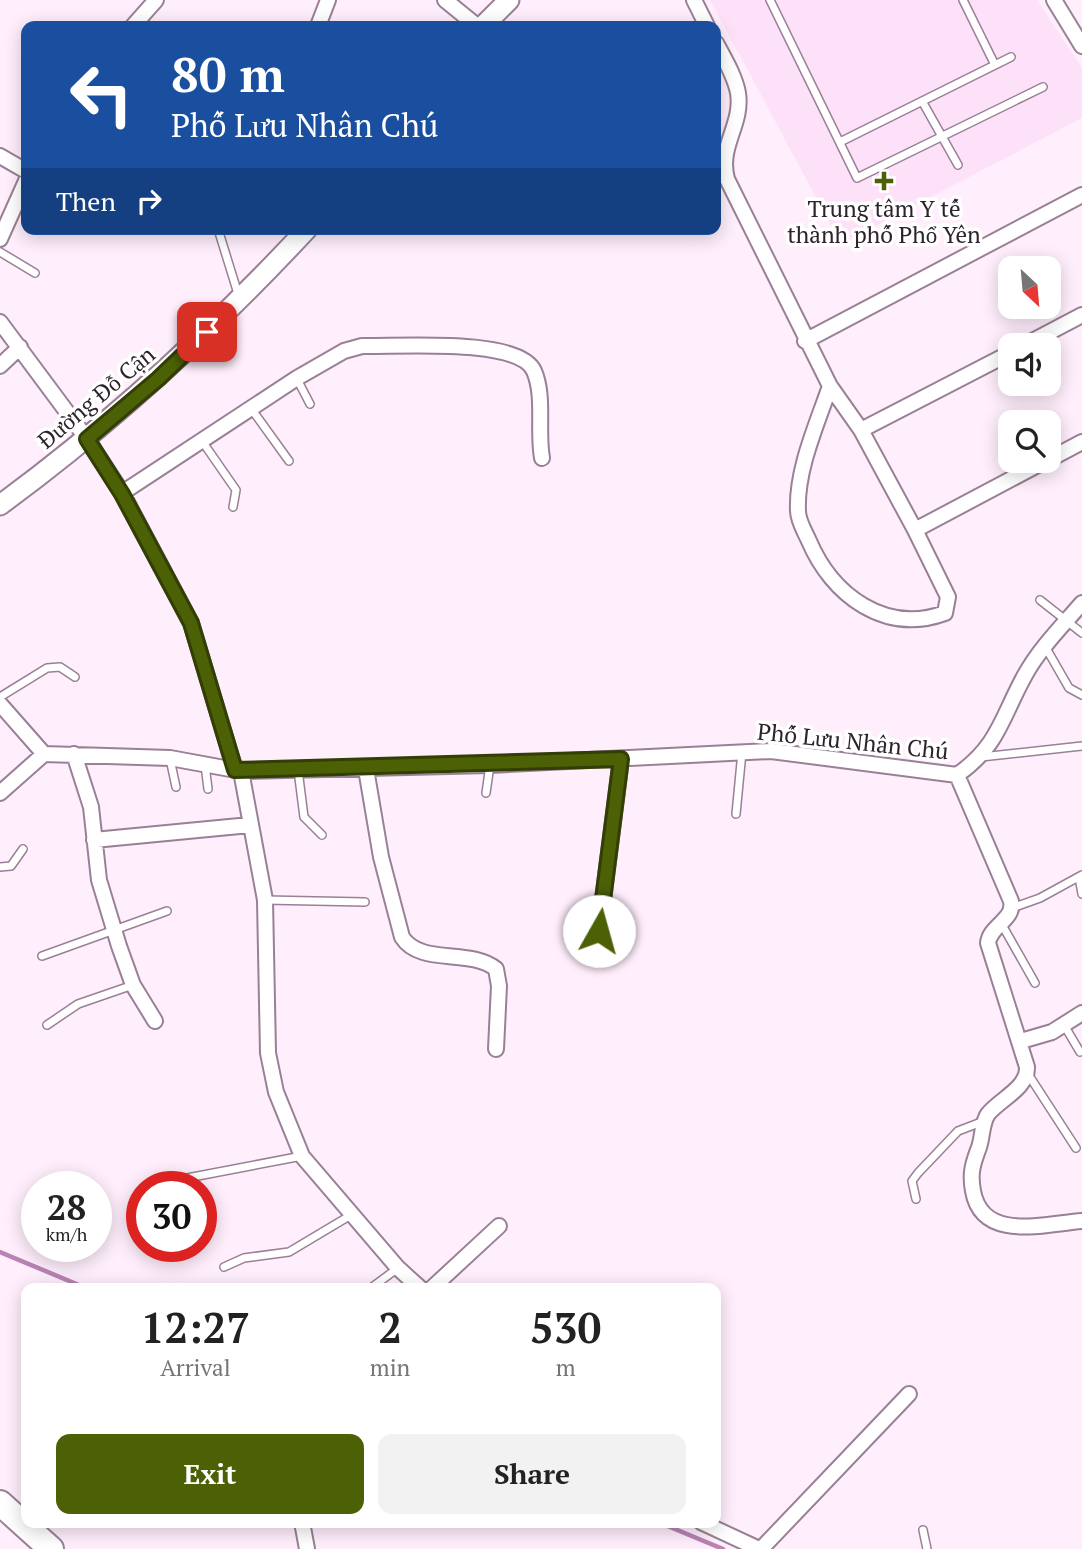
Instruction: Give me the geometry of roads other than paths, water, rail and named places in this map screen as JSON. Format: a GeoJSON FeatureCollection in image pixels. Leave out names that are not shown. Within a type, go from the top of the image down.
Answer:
{"type":"FeatureCollection","features":[{"type":"Feature","properties":{"kind":"highway"},"geometry":{"type":"LineString","coordinates":[[0,1503],[21,1522]]}},
{"type":"Feature","properties":{"kind":"highway"},"geometry":{"type":"LineString","coordinates":[[28,1528],[51,1549]]}},
{"type":"Feature","properties":{"kind":"main road"},"geometry":{"type":"LineString","coordinates":[[488,21],[509,0]]}},
{"type":"Feature","properties":{"kind":"main road","name":"Đường Đỗ Cận"},"geometry":{"type":"LineString","coordinates":[[0,505],[87,439],[158,379],[240,301],[301,235]]}},
{"type":"Feature","properties":{"kind":"street"},"geometry":{"type":"LineString","coordinates":[[137,21],[156,0]]}},
{"type":"Feature","properties":{"kind":"street"},"geometry":{"type":"LineString","coordinates":[[320,21],[328,0]]}},
{"type":"Feature","properties":{"kind":"street"},"geometry":{"type":"LineString","coordinates":[[445,0],[471,21]]}},
{"type":"Feature","properties":{"kind":"street"},"geometry":{"type":"LineString","coordinates":[[694,0],[704,21]]}},
{"type":"Feature","properties":{"kind":"street"},"geometry":{"type":"LineString","coordinates":[[1054,0],[1082,46]]}},
{"type":"Feature","properties":{"kind":"street"},"geometry":{"type":"LineString","coordinates":[[721,54],[738,93],[738,110],[723,154],[727,179],[805,341],[830,386],[861,430],[915,530],[948,597],[945,613],[925,621],[876,614],[839,590],[814,553],[798,514],[799,491],[830,386]]}},
{"type":"Feature","properties":{"kind":"street"},"geometry":{"type":"LineString","coordinates":[[0,156],[21,167]]}},
{"type":"Feature","properties":{"kind":"street"},"geometry":{"type":"LineString","coordinates":[[0,239],[21,192]]}},
{"type":"Feature","properties":{"kind":"street"},"geometry":{"type":"LineString","coordinates":[[805,341],[1082,195]]}},
{"type":"Feature","properties":{"kind":"street"},"geometry":{"type":"LineString","coordinates":[[1048,333],[1082,315]]}},
{"type":"Feature","properties":{"kind":"street"},"geometry":{"type":"LineString","coordinates":[[0,323],[87,439],[122,494],[198,640],[238,771],[265,900],[268,1054],[275,1091],[302,1156],[398,1268],[414,1283]]}},
{"type":"Feature","properties":{"kind":"street"},"geometry":{"type":"LineString","coordinates":[[122,494],[296,378],[344,351],[362,346],[480,346],[524,359],[534,370],[538,390],[538,436],[542,458]]}},
{"type":"Feature","properties":{"kind":"street"},"geometry":{"type":"LineString","coordinates":[[0,366],[20,347]]}},
{"type":"Feature","properties":{"kind":"street"},"geometry":{"type":"LineString","coordinates":[[861,430],[998,359]]}},
{"type":"Feature","properties":{"kind":"street"},"geometry":{"type":"LineString","coordinates":[[1061,453],[1082,442]]}},
{"type":"Feature","properties":{"kind":"street"},"geometry":{"type":"LineString","coordinates":[[915,530],[1023,473]]}},
{"type":"Feature","properties":{"kind":"street","name":"Phố Lưu Nhân Chú"},"geometry":{"type":"LineString","coordinates":[[44,754],[170,758],[238,771],[490,765],[771,751],[957,775],[981,757],[1005,719],[1024,677],[1082,603]]}},
{"type":"Feature","properties":{"kind":"street"},"geometry":{"type":"LineString","coordinates":[[0,704],[44,754],[0,793]]}},
{"type":"Feature","properties":{"kind":"street"},"geometry":{"type":"LineString","coordinates":[[74,754],[91,807],[99,880],[133,985],[155,1021]]}},
{"type":"Feature","properties":{"kind":"street"},"geometry":{"type":"LineString","coordinates":[[596,955],[621,759]]}},
{"type":"Feature","properties":{"kind":"street"},"geometry":{"type":"LineString","coordinates":[[366,768],[381,857],[402,937],[408,946],[419,950],[487,961],[496,969],[499,986],[496,1049]]}},
{"type":"Feature","properties":{"kind":"street"},"geometry":{"type":"LineString","coordinates":[[957,775],[1013,908],[991,933],[988,943],[1021,1041],[1028,1074],[984,1121],[970,1176],[980,1213],[987,1219],[1018,1227],[1082,1221]]}},
{"type":"Feature","properties":{"kind":"street"},"geometry":{"type":"LineString","coordinates":[[93,840],[250,825]]}},
{"type":"Feature","properties":{"kind":"street"},"geometry":{"type":"LineString","coordinates":[[1021,1041],[1041,1037],[1082,1013]]}},
{"type":"Feature","properties":{"kind":"street"},"geometry":{"type":"LineString","coordinates":[[437,1283],[499,1226]]}},
{"type":"Feature","properties":{"kind":"street"},"geometry":{"type":"LineString","coordinates":[[714,1528],[760,1549],[909,1394]]}},
{"type":"Feature","properties":{"kind":"street"},"geometry":{"type":"LineString","coordinates":[[303,1528],[307,1549]]}},
{"type":"Feature","properties":{"kind":"lane"},"geometry":{"type":"LineString","coordinates":[[770,0],[857,178],[1043,87]]}},
{"type":"Feature","properties":{"kind":"lane"},"geometry":{"type":"LineString","coordinates":[[963,0],[995,65]]}},
{"type":"Feature","properties":{"kind":"lane"},"geometry":{"type":"LineString","coordinates":[[840,142],[1011,57]]}},
{"type":"Feature","properties":{"kind":"lane"},"geometry":{"type":"LineString","coordinates":[[922,101],[958,165]]}},
{"type":"Feature","properties":{"kind":"lane"},"geometry":{"type":"LineString","coordinates":[[220,235],[240,301]]}},
{"type":"Feature","properties":{"kind":"lane"},"geometry":{"type":"LineString","coordinates":[[0,252],[35,273]]}},
{"type":"Feature","properties":{"kind":"lane"},"geometry":{"type":"LineString","coordinates":[[296,378],[310,404]]}},
{"type":"Feature","properties":{"kind":"lane"},"geometry":{"type":"LineString","coordinates":[[250,407],[289,461]]}},
{"type":"Feature","properties":{"kind":"lane"},"geometry":{"type":"LineString","coordinates":[[202,440],[236,490],[233,507]]}},
{"type":"Feature","properties":{"kind":"lane"},"geometry":{"type":"LineString","coordinates":[[1040,600],[1082,633]]}},
{"type":"Feature","properties":{"kind":"lane"},"geometry":{"type":"LineString","coordinates":[[1046,648],[1069,688],[1082,695]]}},
{"type":"Feature","properties":{"kind":"lane"},"geometry":{"type":"LineString","coordinates":[[0,697],[47,668],[60,667],[75,677]]}},
{"type":"Feature","properties":{"kind":"lane"},"geometry":{"type":"LineString","coordinates":[[981,757],[1082,746]]}},
{"type":"Feature","properties":{"kind":"lane"},"geometry":{"type":"LineString","coordinates":[[736,814],[741,752]]}},
{"type":"Feature","properties":{"kind":"lane"},"geometry":{"type":"LineString","coordinates":[[170,758],[176,787]]}},
{"type":"Feature","properties":{"kind":"lane"},"geometry":{"type":"LineString","coordinates":[[205,765],[208,789]]}},
{"type":"Feature","properties":{"kind":"lane"},"geometry":{"type":"LineString","coordinates":[[486,793],[490,765]]}},
{"type":"Feature","properties":{"kind":"lane"},"geometry":{"type":"LineString","coordinates":[[298,770],[304,817],[322,835]]}},
{"type":"Feature","properties":{"kind":"lane"},"geometry":{"type":"LineString","coordinates":[[0,867],[11,866],[23,849]]}},
{"type":"Feature","properties":{"kind":"lane"},"geometry":{"type":"LineString","coordinates":[[1013,908],[1040,898],[1080,876],[1082,894]]}},
{"type":"Feature","properties":{"kind":"lane"},"geometry":{"type":"LineString","coordinates":[[265,900],[366,902]]}},
{"type":"Feature","properties":{"kind":"lane"},"geometry":{"type":"LineString","coordinates":[[43,956],[167,911]]}},
{"type":"Feature","properties":{"kind":"lane"},"geometry":{"type":"LineString","coordinates":[[1001,923],[1035,983]]}},
{"type":"Feature","properties":{"kind":"lane"},"geometry":{"type":"LineString","coordinates":[[47,1025],[78,1004],[133,985]]}},
{"type":"Feature","properties":{"kind":"lane"},"geometry":{"type":"LineString","coordinates":[[1064,1025],[1080,1052]]}},
{"type":"Feature","properties":{"kind":"lane"},"geometry":{"type":"LineString","coordinates":[[1028,1074],[1076,1148]]}},
{"type":"Feature","properties":{"kind":"lane"},"geometry":{"type":"LineString","coordinates":[[916,1199],[912,1181],[918,1173],[958,1131],[984,1121]]}},
{"type":"Feature","properties":{"kind":"lane"},"geometry":{"type":"LineString","coordinates":[[217,1172],[302,1156]]}},
{"type":"Feature","properties":{"kind":"lane"},"geometry":{"type":"LineString","coordinates":[[224,1267],[244,1258],[289,1252],[352,1214]]}},
{"type":"Feature","properties":{"kind":"lane"},"geometry":{"type":"LineString","coordinates":[[378,1283],[398,1268]]}},
{"type":"Feature","properties":{"kind":"lane"},"geometry":{"type":"LineString","coordinates":[[923,1530],[927,1549]]}},
{"type":"Feature","properties":{"kind":"waterway"},"geometry":{"type":"LineString","coordinates":[[0,1252],[74,1283]]}},
{"type":"Feature","properties":{"kind":"waterway"},"geometry":{"type":"LineString","coordinates":[[672,1528],[723,1549]]}},
{"type":"Feature","properties":{"kind":"place","name":"Trung tâm Y tế thành phố Phổ Yên"},"geometry":{"type":"Point","coordinates":[884,181]}}]}
